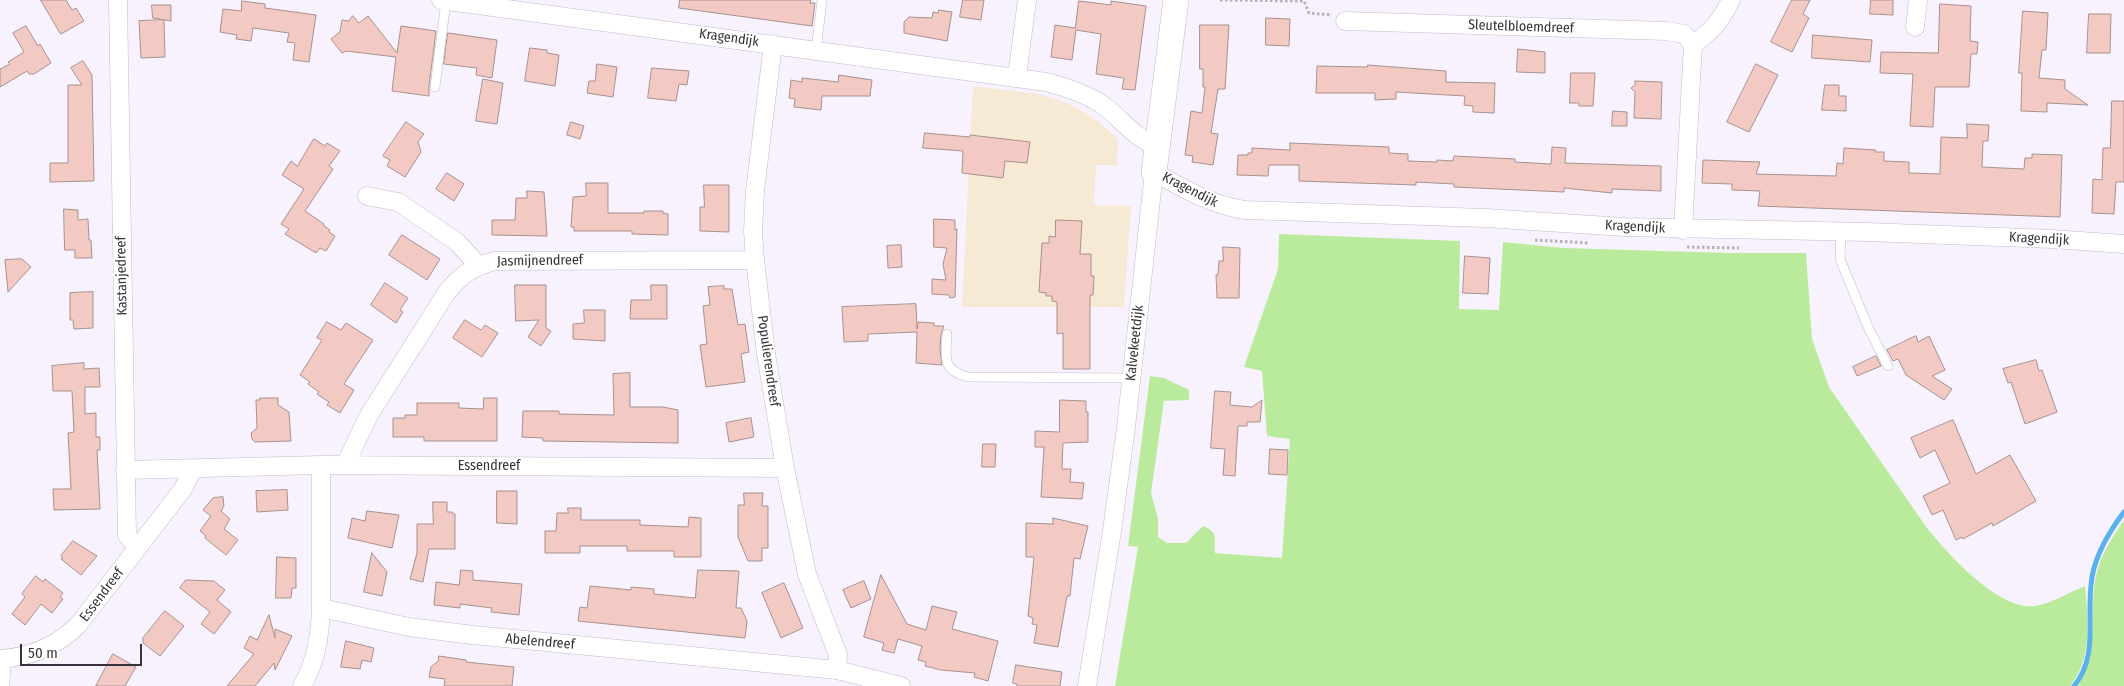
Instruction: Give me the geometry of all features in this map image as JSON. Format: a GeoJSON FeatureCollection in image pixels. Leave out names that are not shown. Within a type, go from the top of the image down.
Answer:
{"type":"FeatureCollection","features":[{"type":"Feature","properties":{"kind":"street","name":"Kastanjedreef"},"geometry":{"type":"LineString","coordinates":[[118,0],[127,535],[137,548]]}},
{"type":"Feature","properties":{"kind":"street","name":"Kragendijk"},"geometry":{"type":"LineString","coordinates":[[441,0],[508,4],[773,44],[1046,82],[1066,88],[1102,104],[1144,142],[1157,146]]}},
{"type":"Feature","properties":{"kind":"street"},"geometry":{"type":"LineString","coordinates":[[1017,77],[1027,0]]}},
{"type":"Feature","properties":{"kind":"street","name":"Kalvekeetdijk"},"geometry":{"type":"LineString","coordinates":[[1088,686],[1112,531],[1176,0]]}},
{"type":"Feature","properties":{"kind":"street"},"geometry":{"type":"LineString","coordinates":[[1682,230],[1693,44],[1708,34],[1721,21],[1731,0]]}},
{"type":"Feature","properties":{"kind":"street"},"geometry":{"type":"LineString","coordinates":[[1916,28],[1918,0]]}},
{"type":"Feature","properties":{"kind":"street","name":"Sleutelbloemdreef"},"geometry":{"type":"LineString","coordinates":[[1345,21],[1666,32],[1684,34],[1693,44]]}},
{"type":"Feature","properties":{"kind":"street","name":"Populierendreef"},"geometry":{"type":"LineString","coordinates":[[773,44],[755,191],[753,232],[755,260],[766,354],[785,468],[807,574],[838,655],[837,670]]}},
{"type":"Feature","properties":{"kind":"street","name":"Kragendijk"},"geometry":{"type":"LineString","coordinates":[[1154,172],[1207,201],[1245,210],[1485,218],[1682,230],[1841,232],[2052,239],[2124,244]]}},
{"type":"Feature","properties":{"kind":"street"},"geometry":{"type":"LineString","coordinates":[[367,196],[398,202],[457,242],[478,265]]}},
{"type":"Feature","properties":{"kind":"street","name":"Jasmijnendreef"},"geometry":{"type":"LineString","coordinates":[[345,465],[369,415],[447,292],[460,276],[478,265],[495,261],[755,260]]}},
{"type":"Feature","properties":{"kind":"street","name":"Essendreef"},"geometry":{"type":"LineString","coordinates":[[125,470],[321,465],[785,468]]}},
{"type":"Feature","properties":{"kind":"street"},"geometry":{"type":"LineString","coordinates":[[302,686],[310,672],[320,637],[321,465]]}},
{"type":"Feature","properties":{"kind":"street","name":"Essendreef"},"geometry":{"type":"LineString","coordinates":[[1,659],[23,657],[41,652],[65,638],[78,625],[184,489],[193,469]]}},
{"type":"Feature","properties":{"kind":"street","name":"Abelendreef"},"geometry":{"type":"LineString","coordinates":[[321,608],[409,627],[473,635],[837,670],[901,686]]}},
{"type":"Feature","properties":{"kind":"street"},"geometry":{"type":"LineString","coordinates":[[0,686],[1,659]]}},
{"type":"Feature","properties":{"kind":"lane"},"geometry":{"type":"LineString","coordinates":[[816,50],[822,0]]}},
{"type":"Feature","properties":{"kind":"lane"},"geometry":{"type":"LineString","coordinates":[[435,87],[446,1]]}},
{"type":"Feature","properties":{"kind":"lane"},"geometry":{"type":"LineString","coordinates":[[1841,232],[1840,259],[1868,326],[1888,366]]}},
{"type":"Feature","properties":{"kind":"lane"},"geometry":{"type":"LineString","coordinates":[[947,334],[946,360],[950,368],[957,374],[968,377],[1131,378]]}},
{"type":"Feature","properties":{"kind":"path"},"geometry":{"type":"LineString","coordinates":[[1220,0],[1304,1],[1309,13],[1329,14],[1345,21]]}},
{"type":"Feature","properties":{"kind":"shaded area"},"geometry":{"type":"Polygon","coordinates":[[[973,86],[1037,94],[1059,100],[1079,109],[1099,122],[1118,139],[1117,165],[1096,165],[1094,205],[1131,206],[1124,307],[962,307],[973,86]]]}},
{"type":"Feature","properties":{"kind":"green space"},"geometry":{"type":"Polygon","coordinates":[[[1279,234],[1460,241],[1459,309],[1499,310],[1503,242],[1563,248],[1729,253],[1806,253],[1812,339],[1829,387],[1936,539],[1975,579],[2006,600],[2021,605],[2042,605],[2085,586],[2088,625],[2086,651],[2077,675],[2070,686],[1115,686],[1138,547],[1128,546],[1150,376],[1164,378],[1189,390],[1189,400],[1164,401],[1151,493],[1158,519],[1158,537],[1167,543],[1186,543],[1203,526],[1214,533],[1215,553],[1282,558],[1290,439],[1267,436],[1262,371],[1244,367],[1278,269],[1279,234]]]}},
{"type":"Feature","properties":{"kind":"green space"},"geometry":{"type":"Polygon","coordinates":[[[2124,520],[2124,686],[2078,686],[2089,658],[2094,587],[2097,572],[2112,538],[2124,520]]]}},
{"type":"Feature","properties":{"kind":"building"},"geometry":{"type":"Polygon","coordinates":[[[41,0],[66,0],[72,10],[76,8],[84,21],[61,34],[41,0]]]}},
{"type":"Feature","properties":{"kind":"building"},"geometry":{"type":"Polygon","coordinates":[[[680,0],[811,0],[810,3],[815,3],[812,26],[679,8],[680,0]]]}},
{"type":"Feature","properties":{"kind":"building"},"geometry":{"type":"Polygon","coordinates":[[[963,0],[984,0],[981,20],[960,17],[963,0]]]}},
{"type":"Feature","properties":{"kind":"building"},"geometry":{"type":"Polygon","coordinates":[[[1792,0],[1810,0],[1803,14],[1809,18],[1792,52],[1771,42],[1792,0]]]}},
{"type":"Feature","properties":{"kind":"building"},"geometry":{"type":"Polygon","coordinates":[[[1871,0],[1893,0],[1893,15],[1870,14],[1871,0]]]}},
{"type":"Feature","properties":{"kind":"building"},"geometry":{"type":"Polygon","coordinates":[[[242,1],[265,4],[265,8],[316,15],[309,62],[293,60],[295,43],[287,42],[289,33],[253,28],[251,41],[236,39],[237,35],[220,32],[223,9],[241,11],[242,1]]]}},
{"type":"Feature","properties":{"kind":"building"},"geometry":{"type":"Polygon","coordinates":[[[1079,1],[1111,5],[1111,1],[1146,6],[1135,90],[1122,89],[1124,78],[1096,74],[1101,34],[1076,30],[1072,60],[1051,57],[1055,25],[1075,28],[1079,1]]]}},
{"type":"Feature","properties":{"kind":"building"},"geometry":{"type":"Polygon","coordinates":[[[1940,4],[1971,6],[1970,41],[1978,42],[1977,54],[1971,54],[1969,87],[1935,87],[1933,127],[1910,126],[1913,74],[1880,73],[1881,52],[1938,53],[1940,4]]]}},
{"type":"Feature","properties":{"kind":"building"},"geometry":{"type":"Polygon","coordinates":[[[152,5],[171,5],[171,21],[153,18],[152,5]]]}},
{"type":"Feature","properties":{"kind":"building"},"geometry":{"type":"Polygon","coordinates":[[[939,10],[952,12],[947,41],[904,33],[904,22],[909,17],[932,18],[933,12],[938,13],[939,10]]]}},
{"type":"Feature","properties":{"kind":"building"},"geometry":{"type":"Polygon","coordinates":[[[2023,11],[2048,13],[2046,50],[2042,50],[2039,78],[2065,80],[2065,89],[2088,105],[2047,103],[2047,112],[2021,111],[2022,73],[2019,73],[2023,11]]]}},
{"type":"Feature","properties":{"kind":"building"},"geometry":{"type":"Polygon","coordinates":[[[2089,14],[2111,14],[2110,53],[2087,53],[2089,14]]]}},
{"type":"Feature","properties":{"kind":"building"},"geometry":{"type":"Polygon","coordinates":[[[353,16],[359,23],[368,16],[397,53],[401,26],[436,31],[429,96],[392,91],[396,57],[346,51],[342,53],[331,39],[340,32],[342,20],[348,21],[353,16]]]}},
{"type":"Feature","properties":{"kind":"building"},"geometry":{"type":"Polygon","coordinates":[[[1266,18],[1290,19],[1289,46],[1266,45],[1266,18]]]}},
{"type":"Feature","properties":{"kind":"building"},"geometry":{"type":"Polygon","coordinates":[[[164,20],[165,57],[141,58],[139,21],[164,20]]]}},
{"type":"Feature","properties":{"kind":"building"},"geometry":{"type":"Polygon","coordinates":[[[1200,25],[1229,25],[1225,89],[1218,89],[1211,133],[1218,134],[1213,165],[1192,162],[1193,156],[1185,155],[1191,111],[1202,113],[1205,87],[1203,87],[1203,69],[1200,69],[1200,25]]]}},
{"type":"Feature","properties":{"kind":"building"},"geometry":{"type":"Polygon","coordinates":[[[26,26],[38,46],[40,44],[51,63],[34,74],[29,74],[27,71],[0,87],[0,69],[10,64],[8,62],[24,52],[13,33],[26,26]]]}},
{"type":"Feature","properties":{"kind":"building"},"geometry":{"type":"Polygon","coordinates":[[[448,33],[497,40],[492,78],[476,75],[477,68],[444,64],[448,33]]]}},
{"type":"Feature","properties":{"kind":"building"},"geometry":{"type":"Polygon","coordinates":[[[1813,35],[1872,40],[1870,62],[1812,58],[1813,35]]]}},
{"type":"Feature","properties":{"kind":"building"},"geometry":{"type":"Polygon","coordinates":[[[530,48],[547,50],[547,53],[559,55],[555,86],[525,81],[530,48]]]}},
{"type":"Feature","properties":{"kind":"building"},"geometry":{"type":"Polygon","coordinates":[[[1518,49],[1545,52],[1545,73],[1517,72],[1518,49]]]}},
{"type":"Feature","properties":{"kind":"building"},"geometry":{"type":"Polygon","coordinates":[[[83,61],[92,75],[94,181],[50,182],[50,163],[68,163],[68,85],[82,85],[71,68],[83,61]]]}},
{"type":"Feature","properties":{"kind":"building"},"geometry":{"type":"Polygon","coordinates":[[[597,64],[617,67],[613,97],[587,93],[589,81],[595,81],[597,64]]]}},
{"type":"Feature","properties":{"kind":"building"},"geometry":{"type":"Polygon","coordinates":[[[1756,64],[1778,75],[1749,132],[1727,122],[1756,64]]]}},
{"type":"Feature","properties":{"kind":"building"},"geometry":{"type":"Polygon","coordinates":[[[1368,65],[1446,71],[1446,82],[1495,83],[1494,113],[1473,112],[1473,106],[1464,105],[1465,96],[1396,92],[1396,99],[1375,100],[1375,93],[1316,93],[1317,66],[1367,67],[1368,65]]]}},
{"type":"Feature","properties":{"kind":"building"},"geometry":{"type":"Polygon","coordinates":[[[652,68],[689,71],[687,85],[679,84],[676,101],[648,98],[652,68]]]}},
{"type":"Feature","properties":{"kind":"building"},"geometry":{"type":"Polygon","coordinates":[[[1571,73],[1595,73],[1593,106],[1579,106],[1579,103],[1570,103],[1571,73]]]}},
{"type":"Feature","properties":{"kind":"building"},"geometry":{"type":"Polygon","coordinates":[[[839,75],[872,80],[870,96],[822,96],[821,110],[794,107],[795,99],[789,98],[791,80],[802,82],[802,78],[838,82],[839,75]]]}},
{"type":"Feature","properties":{"kind":"building"},"geometry":{"type":"Polygon","coordinates":[[[483,79],[503,83],[497,124],[476,121],[483,79]]]}},
{"type":"Feature","properties":{"kind":"building"},"geometry":{"type":"Polygon","coordinates":[[[1635,81],[1662,82],[1661,119],[1634,118],[1635,92],[1631,88],[1635,85],[1635,81]]]}},
{"type":"Feature","properties":{"kind":"building"},"geometry":{"type":"Polygon","coordinates":[[[1825,85],[1839,85],[1839,96],[1846,96],[1846,111],[1822,110],[1825,85]]]}},
{"type":"Feature","properties":{"kind":"building"},"geometry":{"type":"Polygon","coordinates":[[[2112,101],[2124,101],[2124,182],[2116,182],[2114,214],[2092,213],[2093,179],[2102,180],[2103,148],[2110,148],[2112,101]]]}},
{"type":"Feature","properties":{"kind":"building"},"geometry":{"type":"Polygon","coordinates":[[[1613,111],[1627,112],[1627,126],[1612,126],[1613,111]]]}},
{"type":"Feature","properties":{"kind":"building"},"geometry":{"type":"Polygon","coordinates":[[[406,122],[424,134],[418,142],[421,152],[405,177],[387,166],[390,160],[383,156],[406,122]]]}},
{"type":"Feature","properties":{"kind":"building"},"geometry":{"type":"Polygon","coordinates":[[[571,122],[584,126],[580,139],[567,135],[571,122]]]}},
{"type":"Feature","properties":{"kind":"building"},"geometry":{"type":"Polygon","coordinates":[[[1967,124],[1989,125],[1988,141],[1983,141],[1982,167],[2024,169],[2025,158],[2032,158],[2032,154],[2062,155],[2060,217],[1758,206],[1760,191],[1732,190],[1732,184],[1702,183],[1703,160],[1760,162],[1756,174],[1836,176],[1837,163],[1843,164],[1844,148],[1884,152],[1884,161],[1909,162],[1909,173],[1940,174],[1941,137],[1967,138],[1967,124]]]}},
{"type":"Feature","properties":{"kind":"building"},"geometry":{"type":"Polygon","coordinates":[[[925,133],[970,137],[970,135],[1030,142],[1027,163],[1005,161],[1003,178],[962,173],[963,151],[923,148],[925,133]]]}},
{"type":"Feature","properties":{"kind":"building"},"geometry":{"type":"Polygon","coordinates":[[[314,139],[325,146],[327,143],[340,151],[329,166],[333,169],[305,211],[324,224],[330,230],[329,232],[335,236],[326,251],[320,248],[316,253],[285,234],[289,229],[281,224],[304,189],[282,175],[291,161],[297,166],[314,139]]]}},
{"type":"Feature","properties":{"kind":"building"},"geometry":{"type":"Polygon","coordinates":[[[1290,143],[1389,147],[1389,153],[1408,154],[1408,161],[1437,162],[1437,160],[1453,161],[1454,156],[1515,159],[1515,162],[1551,164],[1552,147],[1566,148],[1565,163],[1661,166],[1661,191],[1612,189],[1612,193],[1564,188],[1564,192],[1454,187],[1454,184],[1416,182],[1416,185],[1299,181],[1299,165],[1269,165],[1268,176],[1237,175],[1238,155],[1252,153],[1252,148],[1290,150],[1290,143]]]}},
{"type":"Feature","properties":{"kind":"building"},"geometry":{"type":"Polygon","coordinates":[[[447,173],[464,184],[454,201],[436,189],[447,173]]]}},
{"type":"Feature","properties":{"kind":"building"},"geometry":{"type":"Polygon","coordinates":[[[586,183],[608,183],[608,213],[663,211],[663,213],[668,214],[668,235],[632,234],[632,231],[574,231],[574,227],[571,227],[573,197],[586,196],[586,183]]]}},
{"type":"Feature","properties":{"kind":"building"},"geometry":{"type":"Polygon","coordinates":[[[704,185],[729,185],[729,232],[700,231],[700,207],[704,207],[704,185]]]}},
{"type":"Feature","properties":{"kind":"building"},"geometry":{"type":"Polygon","coordinates":[[[527,191],[544,192],[547,236],[492,235],[492,220],[515,220],[516,198],[527,198],[527,191]]]}},
{"type":"Feature","properties":{"kind":"building"},"geometry":{"type":"Polygon","coordinates":[[[64,209],[78,210],[78,220],[88,219],[92,258],[75,258],[75,250],[65,250],[64,209]]]}},
{"type":"Feature","properties":{"kind":"building"},"geometry":{"type":"Polygon","coordinates":[[[934,219],[955,220],[955,230],[957,229],[955,297],[950,298],[949,295],[932,294],[932,279],[946,280],[943,264],[947,248],[934,247],[934,219]]]}},
{"type":"Feature","properties":{"kind":"building"},"geometry":{"type":"Polygon","coordinates":[[[1056,220],[1082,221],[1080,254],[1091,254],[1091,276],[1094,276],[1093,295],[1090,295],[1090,369],[1063,369],[1063,333],[1057,334],[1057,302],[1052,301],[1052,296],[1046,296],[1046,293],[1039,292],[1042,243],[1049,243],[1049,236],[1055,237],[1056,220]]]}},
{"type":"Feature","properties":{"kind":"building"},"geometry":{"type":"Polygon","coordinates":[[[402,235],[440,259],[427,280],[389,255],[402,235]]]}},
{"type":"Feature","properties":{"kind":"building"},"geometry":{"type":"Polygon","coordinates":[[[901,245],[902,267],[888,268],[887,246],[901,245]]]}},
{"type":"Feature","properties":{"kind":"building"},"geometry":{"type":"Polygon","coordinates":[[[1223,247],[1240,248],[1239,298],[1217,298],[1216,275],[1218,275],[1219,261],[1223,261],[1223,247]]]}},
{"type":"Feature","properties":{"kind":"building"},"geometry":{"type":"Polygon","coordinates":[[[1465,256],[1490,258],[1488,294],[1463,293],[1465,256]]]}},
{"type":"Feature","properties":{"kind":"building"},"geometry":{"type":"Polygon","coordinates":[[[22,259],[31,267],[8,292],[5,260],[22,259]]]}},
{"type":"Feature","properties":{"kind":"building"},"geometry":{"type":"Polygon","coordinates":[[[385,283],[408,298],[400,310],[403,312],[396,323],[371,305],[385,283]]]}},
{"type":"Feature","properties":{"kind":"building"},"geometry":{"type":"Polygon","coordinates":[[[515,285],[546,285],[546,328],[551,331],[541,346],[528,337],[539,320],[516,321],[515,285]]]}},
{"type":"Feature","properties":{"kind":"building"},"geometry":{"type":"Polygon","coordinates":[[[651,285],[667,285],[667,319],[630,319],[631,300],[651,300],[651,285]]]}},
{"type":"Feature","properties":{"kind":"building"},"geometry":{"type":"Polygon","coordinates":[[[724,286],[724,289],[732,289],[738,325],[745,324],[749,352],[741,354],[745,382],[706,387],[700,345],[707,344],[703,306],[710,305],[708,287],[724,286]]]}},
{"type":"Feature","properties":{"kind":"building"},"geometry":{"type":"Polygon","coordinates":[[[93,292],[93,328],[74,329],[73,320],[70,320],[70,293],[93,292]]]}},
{"type":"Feature","properties":{"kind":"building"},"geometry":{"type":"Polygon","coordinates":[[[916,304],[917,329],[918,322],[934,323],[934,326],[944,326],[941,334],[940,349],[942,365],[916,363],[917,332],[868,334],[868,341],[844,342],[842,307],[916,304]]]}},
{"type":"Feature","properties":{"kind":"building"},"geometry":{"type":"Polygon","coordinates":[[[584,310],[605,310],[605,341],[573,339],[573,324],[584,323],[584,310]]]}},
{"type":"Feature","properties":{"kind":"building"},"geometry":{"type":"Polygon","coordinates":[[[465,320],[481,330],[485,325],[498,333],[482,357],[453,338],[465,320]]]}},
{"type":"Feature","properties":{"kind":"building"},"geometry":{"type":"Polygon","coordinates":[[[327,322],[341,330],[346,323],[373,340],[344,384],[354,390],[340,413],[327,405],[329,402],[317,394],[319,392],[300,375],[322,340],[317,338],[327,322]]]}},
{"type":"Feature","properties":{"kind":"building"},"geometry":{"type":"Polygon","coordinates":[[[1916,336],[1918,342],[1929,336],[1945,370],[1932,376],[1952,389],[1944,400],[1906,375],[1898,359],[1893,361],[1887,350],[1916,336]]]}},
{"type":"Feature","properties":{"kind":"building"},"geometry":{"type":"Polygon","coordinates":[[[1876,356],[1881,366],[1857,376],[1853,367],[1876,356]]]}},
{"type":"Feature","properties":{"kind":"building"},"geometry":{"type":"Polygon","coordinates":[[[2036,360],[2039,371],[2042,370],[2057,412],[2025,424],[2011,382],[2008,383],[2003,369],[2036,360]]]}},
{"type":"Feature","properties":{"kind":"building"},"geometry":{"type":"Polygon","coordinates":[[[84,363],[84,369],[99,368],[100,387],[85,387],[85,414],[96,413],[96,437],[100,437],[100,450],[97,450],[100,509],[54,510],[53,489],[71,489],[68,433],[74,432],[72,391],[53,391],[52,366],[84,363]]]}},
{"type":"Feature","properties":{"kind":"building"},"geometry":{"type":"Polygon","coordinates":[[[630,373],[630,407],[663,407],[678,410],[678,443],[543,441],[543,438],[522,437],[523,411],[559,411],[559,414],[614,415],[613,374],[630,373]]]}},
{"type":"Feature","properties":{"kind":"building"},"geometry":{"type":"Polygon","coordinates":[[[1215,391],[1231,392],[1230,405],[1252,407],[1262,400],[1260,422],[1247,422],[1247,426],[1238,426],[1235,476],[1223,475],[1225,449],[1211,448],[1215,391]]]}},
{"type":"Feature","properties":{"kind":"building"},"geometry":{"type":"Polygon","coordinates":[[[260,398],[278,398],[278,405],[289,412],[291,441],[255,442],[252,439],[251,433],[257,428],[256,400],[260,400],[260,398]]]}},
{"type":"Feature","properties":{"kind":"building"},"geometry":{"type":"Polygon","coordinates":[[[484,398],[497,398],[497,441],[424,441],[424,437],[393,437],[393,418],[417,415],[417,403],[459,403],[459,408],[483,409],[484,398]]]}},
{"type":"Feature","properties":{"kind":"building"},"geometry":{"type":"Polygon","coordinates":[[[1060,400],[1086,401],[1088,442],[1063,443],[1062,469],[1071,469],[1070,482],[1084,483],[1082,499],[1041,497],[1044,447],[1035,447],[1035,431],[1059,432],[1060,400]]]}},
{"type":"Feature","properties":{"kind":"building"},"geometry":{"type":"Polygon","coordinates":[[[751,418],[754,437],[729,442],[726,423],[751,418]]]}},
{"type":"Feature","properties":{"kind":"building"},"geometry":{"type":"Polygon","coordinates":[[[1953,420],[1976,474],[2010,455],[2036,501],[1993,526],[1992,523],[1963,539],[1962,537],[1956,540],[1943,510],[1932,515],[1923,496],[1950,483],[1935,450],[1920,458],[1911,438],[1953,420]]]}},
{"type":"Feature","properties":{"kind":"building"},"geometry":{"type":"Polygon","coordinates":[[[983,444],[996,444],[995,467],[982,467],[983,444]]]}},
{"type":"Feature","properties":{"kind":"building"},"geometry":{"type":"Polygon","coordinates":[[[1270,449],[1288,450],[1287,475],[1269,474],[1270,449]]]}},
{"type":"Feature","properties":{"kind":"building"},"geometry":{"type":"Polygon","coordinates":[[[287,490],[288,510],[257,512],[256,491],[287,490]]]}},
{"type":"Feature","properties":{"kind":"building"},"geometry":{"type":"Polygon","coordinates":[[[497,491],[517,491],[517,524],[497,523],[497,491]]]}},
{"type":"Feature","properties":{"kind":"building"},"geometry":{"type":"Polygon","coordinates":[[[744,493],[763,493],[762,506],[768,506],[768,548],[762,548],[762,561],[748,561],[738,537],[738,505],[744,505],[744,493]]]}},
{"type":"Feature","properties":{"kind":"building"},"geometry":{"type":"Polygon","coordinates":[[[223,497],[224,506],[221,511],[230,519],[224,529],[238,540],[226,555],[205,538],[206,536],[200,531],[211,516],[203,510],[213,498],[223,497]]]}},
{"type":"Feature","properties":{"kind":"building"},"geometry":{"type":"Polygon","coordinates":[[[433,502],[447,502],[447,512],[455,514],[455,549],[429,549],[423,582],[410,579],[417,553],[417,524],[433,524],[433,502]]]}},
{"type":"Feature","properties":{"kind":"building"},"geometry":{"type":"Polygon","coordinates":[[[568,508],[581,508],[581,520],[640,520],[640,525],[688,527],[689,517],[701,518],[701,557],[674,557],[674,551],[627,551],[627,546],[580,546],[580,553],[545,553],[545,531],[556,531],[557,513],[568,513],[568,508]]]}},
{"type":"Feature","properties":{"kind":"building"},"geometry":{"type":"Polygon","coordinates":[[[367,511],[399,515],[392,548],[348,538],[352,518],[365,521],[367,511]]]}},
{"type":"Feature","properties":{"kind":"building"},"geometry":{"type":"Polygon","coordinates":[[[1053,518],[1088,526],[1080,559],[1074,558],[1070,596],[1067,596],[1058,647],[1034,643],[1037,625],[1032,624],[1033,618],[1028,616],[1034,557],[1026,557],[1026,523],[1053,524],[1053,518]]]}},
{"type":"Feature","properties":{"kind":"building"},"geometry":{"type":"Polygon","coordinates":[[[73,541],[97,556],[81,575],[61,559],[63,558],[61,556],[73,541]]]}},
{"type":"Feature","properties":{"kind":"building"},"geometry":{"type":"Polygon","coordinates":[[[372,553],[387,572],[382,596],[364,592],[372,553]]]}},
{"type":"Feature","properties":{"kind":"building"},"geometry":{"type":"Polygon","coordinates":[[[277,557],[296,558],[296,588],[292,588],[291,598],[276,598],[277,557]]]}},
{"type":"Feature","properties":{"kind":"building"},"geometry":{"type":"Polygon","coordinates":[[[461,570],[473,571],[473,580],[522,584],[519,615],[491,612],[492,608],[460,604],[460,608],[434,605],[436,582],[459,585],[461,570]]]}},
{"type":"Feature","properties":{"kind":"building"},"geometry":{"type":"Polygon","coordinates":[[[698,570],[739,571],[736,608],[741,608],[747,621],[745,638],[578,621],[580,607],[587,608],[590,586],[631,590],[631,587],[654,589],[654,594],[695,598],[698,570]]]}},
{"type":"Feature","properties":{"kind":"building"},"geometry":{"type":"Polygon","coordinates":[[[881,575],[907,624],[926,630],[932,606],[957,612],[952,629],[998,641],[988,681],[974,677],[975,673],[941,670],[925,666],[926,662],[918,660],[922,646],[898,639],[894,653],[882,650],[884,643],[864,637],[881,575]]]}},
{"type":"Feature","properties":{"kind":"building"},"geometry":{"type":"Polygon","coordinates":[[[36,576],[43,582],[45,579],[63,593],[60,597],[63,599],[52,613],[41,604],[25,625],[12,614],[25,597],[22,594],[36,576]]]}},
{"type":"Feature","properties":{"kind":"building"},"geometry":{"type":"Polygon","coordinates":[[[186,580],[214,581],[225,590],[217,600],[231,612],[214,634],[201,624],[210,612],[180,588],[186,580]]]}},
{"type":"Feature","properties":{"kind":"building"},"geometry":{"type":"Polygon","coordinates":[[[864,581],[871,599],[851,608],[843,590],[864,581]]]}},
{"type":"Feature","properties":{"kind":"building"},"geometry":{"type":"Polygon","coordinates":[[[784,583],[803,628],[781,638],[762,593],[784,583]]]}},
{"type":"Feature","properties":{"kind":"building"},"geometry":{"type":"Polygon","coordinates":[[[165,611],[184,626],[160,656],[143,643],[143,638],[165,611]]]}},
{"type":"Feature","properties":{"kind":"building"},"geometry":{"type":"Polygon","coordinates":[[[269,615],[275,638],[275,629],[292,636],[275,670],[274,663],[255,686],[227,686],[254,654],[244,648],[250,636],[257,640],[269,615]]]}},
{"type":"Feature","properties":{"kind":"building"},"geometry":{"type":"Polygon","coordinates":[[[346,641],[374,648],[371,662],[362,660],[360,669],[341,667],[346,641]]]}},
{"type":"Feature","properties":{"kind":"building"},"geometry":{"type":"Polygon","coordinates":[[[113,654],[136,667],[125,686],[96,686],[113,654]]]}},
{"type":"Feature","properties":{"kind":"building"},"geometry":{"type":"Polygon","coordinates":[[[439,656],[466,660],[466,662],[514,667],[512,686],[444,686],[445,679],[429,677],[431,667],[438,661],[439,656]]]}},
{"type":"Feature","properties":{"kind":"building"},"geometry":{"type":"Polygon","coordinates":[[[1016,665],[1062,672],[1060,686],[1017,686],[1017,684],[1013,683],[1016,665]]]}},
{"type":"Feature","properties":{"kind":"waterway"},"geometry":{"type":"LineString","coordinates":[[2074,686],[2081,675],[2089,651],[2092,575],[2107,537],[2124,512]]}}]}
